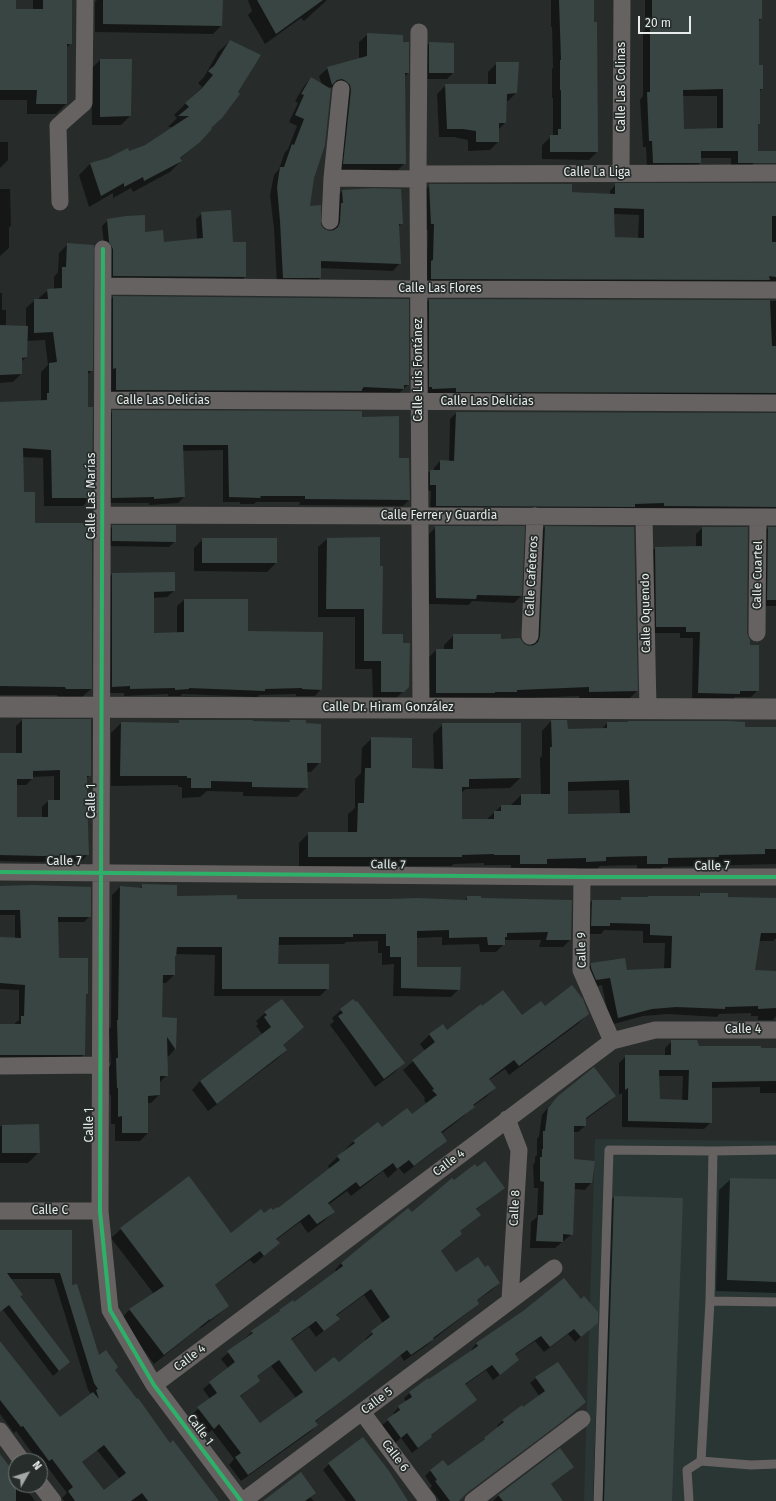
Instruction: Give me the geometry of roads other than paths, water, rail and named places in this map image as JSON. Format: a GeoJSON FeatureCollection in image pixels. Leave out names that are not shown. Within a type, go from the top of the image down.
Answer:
{"type":"FeatureCollection","features":[{"type":"Feature","properties":{"kind":"street"},"geometry":{"type":"LineString","coordinates":[[60,202],[58,126],[84,103],[85,0]]}},
{"type":"Feature","properties":{"kind":"street","name":"Calle Las Colinas"},"geometry":{"type":"LineString","coordinates":[[621,173],[622,0]]}},
{"type":"Feature","properties":{"kind":"street","name":"Calle Luis Fontánez"},"geometry":{"type":"LineString","coordinates":[[419,32],[418,289],[421,709]]}},
{"type":"Feature","properties":{"kind":"street"},"geometry":{"type":"LineString","coordinates":[[330,221],[332,178],[341,89]]}},
{"type":"Feature","properties":{"kind":"street","name":"Calle La Liga"},"geometry":{"type":"LineString","coordinates":[[332,178],[621,173],[776,173]]}},
{"type":"Feature","properties":{"kind":"street","name":"Calle Las Marías"},"geometry":{"type":"LineString","coordinates":[[102,707],[103,249]]}},
{"type":"Feature","properties":{"kind":"street","name":"Calle Las Flores"},"geometry":{"type":"LineString","coordinates":[[103,286],[776,290]]}},
{"type":"Feature","properties":{"kind":"street","name":"Calle Las Delicias"},"geometry":{"type":"LineString","coordinates":[[103,400],[776,403]]}},
{"type":"Feature","properties":{"kind":"street","name":"Calle Ferrer y Guardia"},"geometry":{"type":"LineString","coordinates":[[102,515],[776,517]]}},
{"type":"Feature","properties":{"kind":"street","name":"Calle Cafeteros"},"geometry":{"type":"LineString","coordinates":[[530,636],[535,516]]}},
{"type":"Feature","properties":{"kind":"street","name":"Calle Oquendo"},"geometry":{"type":"LineString","coordinates":[[644,517],[648,709]]}},
{"type":"Feature","properties":{"kind":"street","name":"Calle Cuartel"},"geometry":{"type":"LineString","coordinates":[[757,633],[758,517]]}},
{"type":"Feature","properties":{"kind":"street","name":"Calle Dr. Hiram González"},"geometry":{"type":"LineString","coordinates":[[0,707],[776,709]]}},
{"type":"Feature","properties":{"kind":"street","name":"Calle 1"},"geometry":{"type":"LineString","coordinates":[[102,707],[100,1211],[110,1310],[154,1385],[242,1501]]}},
{"type":"Feature","properties":{"kind":"street","name":"Calle 7"},"geometry":{"type":"LineString","coordinates":[[0,872],[582,877],[776,877]]}},
{"type":"Feature","properties":{"kind":"street","name":"Calle 9"},"geometry":{"type":"LineString","coordinates":[[582,877],[581,970],[612,1041]]}},
{"type":"Feature","properties":{"kind":"street","name":"Calle 4"},"geometry":{"type":"LineString","coordinates":[[154,1385],[612,1041],[655,1030],[776,1030]]}},
{"type":"Feature","properties":{"kind":"street"},"geometry":{"type":"LineString","coordinates":[[0,1066],[101,1065]]}},
{"type":"Feature","properties":{"kind":"street","name":"Calle 8"},"geometry":{"type":"LineString","coordinates":[[507,1119],[519,1150],[510,1300]]}},
{"type":"Feature","properties":{"kind":"street","name":"Calle C"},"geometry":{"type":"LineString","coordinates":[[0,1210],[100,1211]]}},
{"type":"Feature","properties":{"kind":"street","name":"Calle 5"},"geometry":{"type":"LineString","coordinates":[[242,1501],[554,1268]]}},
{"type":"Feature","properties":{"kind":"street","name":"Calle 6"},"geometry":{"type":"LineString","coordinates":[[362,1412],[428,1501]]}},
{"type":"Feature","properties":{"kind":"street"},"geometry":{"type":"LineString","coordinates":[[473,1501],[582,1419]]}},
{"type":"Feature","properties":{"kind":"street"},"geometry":{"type":"LineString","coordinates":[[0,1431],[16,1453]]}},
{"type":"Feature","properties":{"kind":"lane"},"geometry":{"type":"LineString","coordinates":[[598,1501],[609,1150],[713,1152],[776,1150]]}},
{"type":"Feature","properties":{"kind":"lane"},"geometry":{"type":"LineString","coordinates":[[701,1461],[710,1301],[713,1152]]}},
{"type":"Feature","properties":{"kind":"lane"},"geometry":{"type":"LineString","coordinates":[[710,1301],[776,1302]]}},
{"type":"Feature","properties":{"kind":"lane"},"geometry":{"type":"LineString","coordinates":[[689,1501],[687,1470],[701,1461],[751,1465],[776,1464]]}}]}
